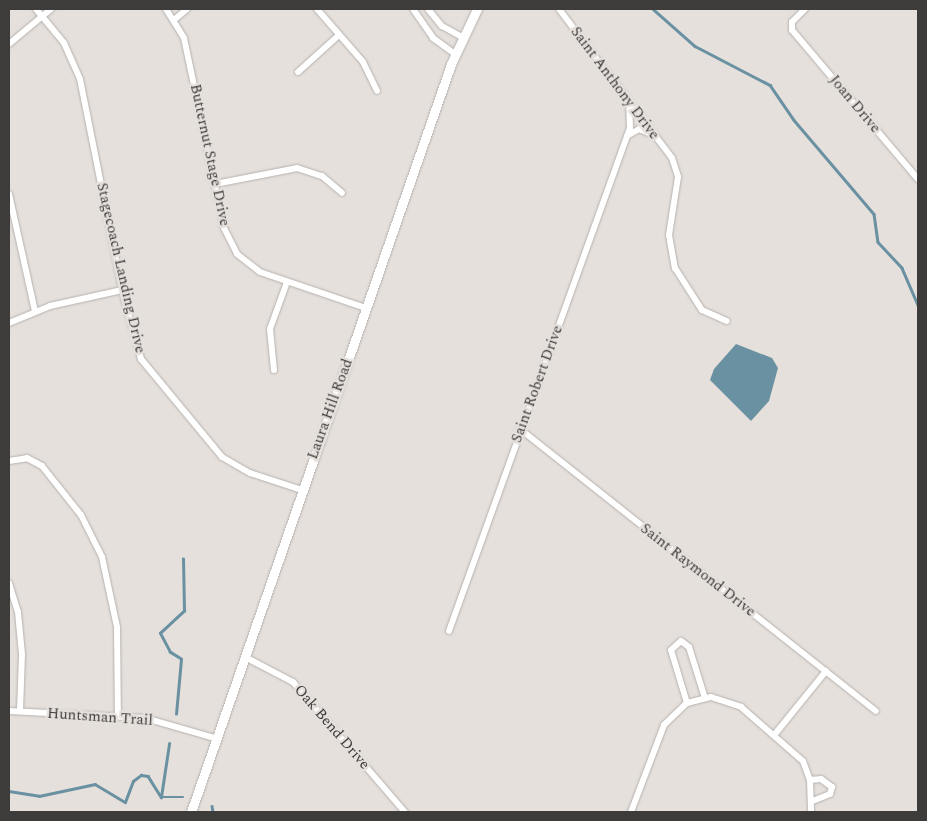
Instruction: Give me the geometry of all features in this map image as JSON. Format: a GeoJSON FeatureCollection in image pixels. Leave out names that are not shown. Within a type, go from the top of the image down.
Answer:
{"type":"FeatureCollection","features":[{"type":"Feature","properties":{"kind":"main road","name":"Laura Hill Road"},"geometry":{"type":"LineString","coordinates":[[191,812],[247,658],[302,490],[455,54],[477,9]]}},
{"type":"Feature","properties":{"kind":"street","name":"Stagecoach Landing Drive"},"geometry":{"type":"LineString","coordinates":[[36,9],[64,43],[80,79],[122,290],[135,345],[145,366],[213,449],[231,464],[302,490]]}},
{"type":"Feature","properties":{"kind":"street"},"geometry":{"type":"LineString","coordinates":[[9,44],[51,9]]}},
{"type":"Feature","properties":{"kind":"street","name":"Butternut Stage Drive"},"geometry":{"type":"LineString","coordinates":[[166,9],[175,19],[187,51],[224,228],[237,254],[260,272],[366,308]]}},
{"type":"Feature","properties":{"kind":"street"},"geometry":{"type":"LineString","coordinates":[[175,19],[187,9]]}},
{"type":"Feature","properties":{"kind":"street"},"geometry":{"type":"LineString","coordinates":[[317,9],[372,74],[377,91]]}},
{"type":"Feature","properties":{"kind":"street"},"geometry":{"type":"LineString","coordinates":[[412,9],[433,38],[455,54]]}},
{"type":"Feature","properties":{"kind":"street"},"geometry":{"type":"LineString","coordinates":[[428,9],[442,26],[462,37]]}},
{"type":"Feature","properties":{"kind":"street","name":"Saint Anthony Drive"},"geometry":{"type":"LineString","coordinates":[[559,9],[672,158],[678,177],[669,235],[675,268],[702,310],[727,321]]}},
{"type":"Feature","properties":{"kind":"street","name":"Joan Drive"},"geometry":{"type":"LineString","coordinates":[[805,9],[792,22],[792,30],[918,179]]}},
{"type":"Feature","properties":{"kind":"street"},"geometry":{"type":"LineString","coordinates":[[298,72],[339,35]]}},
{"type":"Feature","properties":{"kind":"street","name":"Saint Robert Drive"},"geometry":{"type":"LineString","coordinates":[[449,631],[626,137],[629,103]]}},
{"type":"Feature","properties":{"kind":"street"},"geometry":{"type":"LineString","coordinates":[[626,137],[639,129],[654,136]]}},
{"type":"Feature","properties":{"kind":"street"},"geometry":{"type":"LineString","coordinates":[[215,184],[297,168],[322,176],[342,194]]}},
{"type":"Feature","properties":{"kind":"street"},"geometry":{"type":"LineString","coordinates":[[9,194],[36,311]]}},
{"type":"Feature","properties":{"kind":"street"},"geometry":{"type":"LineString","coordinates":[[274,370],[270,329],[287,282]]}},
{"type":"Feature","properties":{"kind":"street"},"geometry":{"type":"LineString","coordinates":[[9,323],[36,311],[122,290]]}},
{"type":"Feature","properties":{"kind":"street","name":"Saint Raymond Drive"},"geometry":{"type":"LineString","coordinates":[[520,429],[876,711]]}},
{"type":"Feature","properties":{"kind":"street"},"geometry":{"type":"LineString","coordinates":[[9,461],[27,458],[56,480],[81,515],[102,557],[117,626],[118,716]]}},
{"type":"Feature","properties":{"kind":"street"},"geometry":{"type":"LineString","coordinates":[[9,583],[18,612],[22,654],[20,711]]}},
{"type":"Feature","properties":{"kind":"street"},"geometry":{"type":"LineString","coordinates":[[687,703],[671,650],[681,641],[689,647],[705,698]]}},
{"type":"Feature","properties":{"kind":"street","name":"Oak Bend Drive"},"geometry":{"type":"LineString","coordinates":[[247,658],[293,682],[406,812]]}},
{"type":"Feature","properties":{"kind":"street"},"geometry":{"type":"LineString","coordinates":[[775,734],[826,671]]}},
{"type":"Feature","properties":{"kind":"street"},"geometry":{"type":"LineString","coordinates":[[632,812],[664,725],[687,703],[705,698],[741,707],[775,734],[803,761],[810,780],[813,801],[811,812]]}},
{"type":"Feature","properties":{"kind":"street","name":"Huntsman Trail"},"geometry":{"type":"LineString","coordinates":[[9,711],[118,716],[160,721],[218,739]]}},
{"type":"Feature","properties":{"kind":"street"},"geometry":{"type":"LineString","coordinates":[[810,780],[821,779],[832,787],[830,794],[813,801]]}},
{"type":"Feature","properties":{"kind":"water"},"geometry":{"type":"Polygon","coordinates":[[[736,344],[772,358],[778,368],[769,401],[751,421],[710,380],[714,369],[736,344]]]}},
{"type":"Feature","properties":{"kind":"waterway"},"geometry":{"type":"LineString","coordinates":[[653,9],[695,46],[770,85],[794,120],[874,214],[878,242],[902,268],[918,305]]}},
{"type":"Feature","properties":{"kind":"waterway"},"geometry":{"type":"LineString","coordinates":[[176,714],[181,659],[170,652],[160,633],[184,611],[183,559]]}},
{"type":"Feature","properties":{"kind":"waterway"},"geometry":{"type":"LineString","coordinates":[[161,797],[169,744]]}},
{"type":"Feature","properties":{"kind":"waterway"},"geometry":{"type":"LineString","coordinates":[[9,791],[39,796],[95,784],[125,802],[133,781],[141,775],[148,776],[161,797],[183,797]]}},
{"type":"Feature","properties":{"kind":"waterway"},"geometry":{"type":"LineString","coordinates":[[212,806],[213,812]]}}]}
